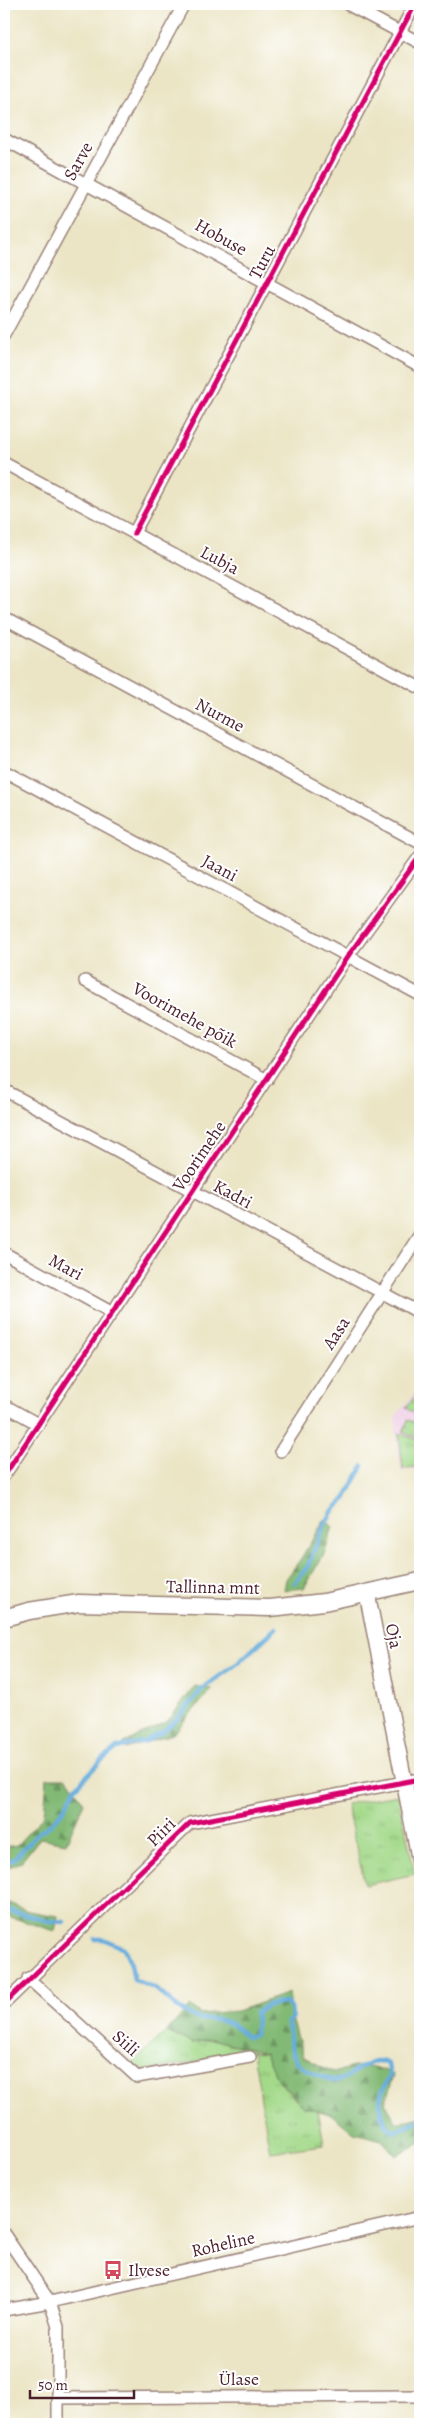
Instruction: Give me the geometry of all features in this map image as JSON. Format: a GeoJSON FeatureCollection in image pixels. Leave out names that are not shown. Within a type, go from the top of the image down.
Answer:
{"type":"FeatureCollection","features":[{"type":"Feature","properties":{"kind":"main road","name":"Tallinna mnt"},"geometry":{"type":"LineString","coordinates":[[4,1618],[29,1611],[79,1603],[270,1608],[324,1602],[420,1581]]}},
{"type":"Feature","properties":{"kind":"street","name":"Sarve"},"geometry":{"type":"LineString","coordinates":[[4,335],[184,4]]}},
{"type":"Feature","properties":{"kind":"street"},"geometry":{"type":"LineString","coordinates":[[347,4],[420,44]]}},
{"type":"Feature","properties":{"kind":"street","name":"Turu"},"geometry":{"type":"LineString","coordinates":[[134,533],[415,4]]}},
{"type":"Feature","properties":{"kind":"street","name":"Hobuse"},"geometry":{"type":"LineString","coordinates":[[4,138],[420,367]]}},
{"type":"Feature","properties":{"kind":"street","name":"Lubja"},"geometry":{"type":"LineString","coordinates":[[4,463],[420,688]]}},
{"type":"Feature","properties":{"kind":"street","name":"Nurme"},"geometry":{"type":"LineString","coordinates":[[4,618],[420,843]]}},
{"type":"Feature","properties":{"kind":"street","name":"Jaani"},"geometry":{"type":"LineString","coordinates":[[4,771],[420,995]]}},
{"type":"Feature","properties":{"kind":"street","name":"Voorimehe"},"geometry":{"type":"LineString","coordinates":[[4,1476],[348,956],[420,856]]}},
{"type":"Feature","properties":{"kind":"street","name":"Voorimehe põik"},"geometry":{"type":"LineString","coordinates":[[85,980],[267,1080]]}},
{"type":"Feature","properties":{"kind":"street","name":"Kadri"},"geometry":{"type":"LineString","coordinates":[[4,1090],[420,1313]]}},
{"type":"Feature","properties":{"kind":"street","name":"Aasa"},"geometry":{"type":"LineString","coordinates":[[281,1451],[420,1234]]}},
{"type":"Feature","properties":{"kind":"street","name":"Mari"},"geometry":{"type":"LineString","coordinates":[[4,1254],[111,1312]]}},
{"type":"Feature","properties":{"kind":"street"},"geometry":{"type":"LineString","coordinates":[[4,1406],[38,1424]]}},
{"type":"Feature","properties":{"kind":"street","name":"Oja"},"geometry":{"type":"LineString","coordinates":[[367,1593],[420,1862]]}},
{"type":"Feature","properties":{"kind":"street","name":"Piiri"},"geometry":{"type":"LineString","coordinates":[[4,2004],[28,1978],[190,1823],[420,1779]]}},
{"type":"Feature","properties":{"kind":"street","name":"Siili"},"geometry":{"type":"LineString","coordinates":[[28,1978],[138,2076],[250,2057]]}},
{"type":"Feature","properties":{"kind":"street","name":"Roheline"},"geometry":{"type":"LineString","coordinates":[[4,2310],[50,2302],[420,2217]]}},
{"type":"Feature","properties":{"kind":"street"},"geometry":{"type":"LineString","coordinates":[[4,2234],[50,2302],[58,2327],[58,2424]]}},
{"type":"Feature","properties":{"kind":"street","name":"Ülase"},"geometry":{"type":"LineString","coordinates":[[58,2398],[420,2396]]}},
{"type":"Feature","properties":{"kind":"shaded area"},"geometry":{"type":"Polygon","coordinates":[[[420,1387],[420,1468],[401,1471],[395,1417],[420,1387]]]}},
{"type":"Feature","properties":{"kind":"green space"},"geometry":{"type":"Polygon","coordinates":[[[419,1392],[420,1406],[413,1413],[406,1407],[419,1392]]]}},
{"type":"Feature","properties":{"kind":"green space"},"geometry":{"type":"Polygon","coordinates":[[[408,1420],[420,1424],[420,1439],[403,1432],[408,1420]]]}},
{"type":"Feature","properties":{"kind":"green space"},"geometry":{"type":"Polygon","coordinates":[[[399,1433],[420,1441],[420,1466],[403,1469],[399,1433]]]}},
{"type":"Feature","properties":{"kind":"green space"},"geometry":{"type":"Polygon","coordinates":[[[325,1519],[333,1527],[324,1554],[304,1588],[284,1590],[286,1579],[325,1519]]]}},
{"type":"Feature","properties":{"kind":"green space"},"geometry":{"type":"Polygon","coordinates":[[[195,1686],[212,1689],[173,1734],[126,1749],[124,1743],[168,1721],[195,1686]]]}},
{"type":"Feature","properties":{"kind":"green space"},"geometry":{"type":"Polygon","coordinates":[[[47,1778],[67,1778],[84,1803],[66,1843],[40,1838],[21,1862],[4,1869],[4,1847],[17,1845],[44,1815],[47,1778]]]}},
{"type":"Feature","properties":{"kind":"green space"},"geometry":{"type":"Polygon","coordinates":[[[398,1795],[415,1874],[365,1885],[346,1804],[398,1795]]]}},
{"type":"Feature","properties":{"kind":"green space"},"geometry":{"type":"Polygon","coordinates":[[[4,1901],[28,1911],[58,1916],[55,1931],[7,1916],[4,1917],[4,1901]]]}},
{"type":"Feature","properties":{"kind":"green space"},"geometry":{"type":"Polygon","coordinates":[[[289,1993],[293,2022],[304,2057],[334,2073],[364,2066],[378,2068],[394,2075],[385,2103],[397,2123],[420,2117],[420,2142],[396,2156],[382,2140],[354,2133],[331,2114],[304,2107],[275,2076],[265,2053],[212,2039],[193,2043],[166,2032],[190,2006],[201,2014],[237,2011],[289,1993]]]}},
{"type":"Feature","properties":{"kind":"green space"},"geometry":{"type":"Polygon","coordinates":[[[166,2032],[193,2043],[212,2039],[249,2049],[253,2052],[142,2071],[132,2063],[166,2032]]]}},
{"type":"Feature","properties":{"kind":"green space"},"geometry":{"type":"Polygon","coordinates":[[[253,2052],[265,2053],[285,2088],[300,2102],[318,2110],[324,2145],[270,2152],[253,2052]]]}},
{"type":"Feature","properties":{"kind":"waterway"},"geometry":{"type":"LineString","coordinates":[[295,1583],[308,1566],[323,1528],[332,1512],[345,1499],[363,1466]]}},
{"type":"Feature","properties":{"kind":"waterway"},"geometry":{"type":"LineString","coordinates":[[4,1861],[13,1860],[39,1832],[50,1825],[64,1809],[76,1787],[102,1760],[117,1748],[146,1741],[163,1731],[177,1719],[203,1688],[238,1663],[276,1628]]}},
{"type":"Feature","properties":{"kind":"waterway"},"geometry":{"type":"LineString","coordinates":[[4,1909],[49,1921],[64,1922]]}},
{"type":"Feature","properties":{"kind":"waterway"},"geometry":{"type":"LineString","coordinates":[[95,1939],[103,1939],[124,1948],[131,1964],[134,1980],[156,1989],[178,2008],[198,2019],[220,2020],[232,2024],[247,2037],[255,2035],[256,2013],[267,2005],[286,2003],[291,2008],[292,2018],[288,2022],[291,2046],[299,2064],[316,2074],[335,2080],[340,2080],[375,2061],[388,2064],[390,2077],[385,2084],[380,2099],[381,2113],[384,2120],[394,2132],[420,2120]]}},
{"type":"Feature","properties":{"kind":"cycle path"},"geometry":{"type":"LineString","coordinates":[[134,533],[415,4]]}},
{"type":"Feature","properties":{"kind":"cycle path"},"geometry":{"type":"LineString","coordinates":[[4,1476],[348,956],[420,856]]}},
{"type":"Feature","properties":{"kind":"cycle path"},"geometry":{"type":"LineString","coordinates":[[4,2004],[190,1823],[420,1779]]}},
{"type":"Feature","properties":{"kind":"place","name":"Ilvese"},"geometry":{"type":"Point","coordinates":[113,2270]}}]}
